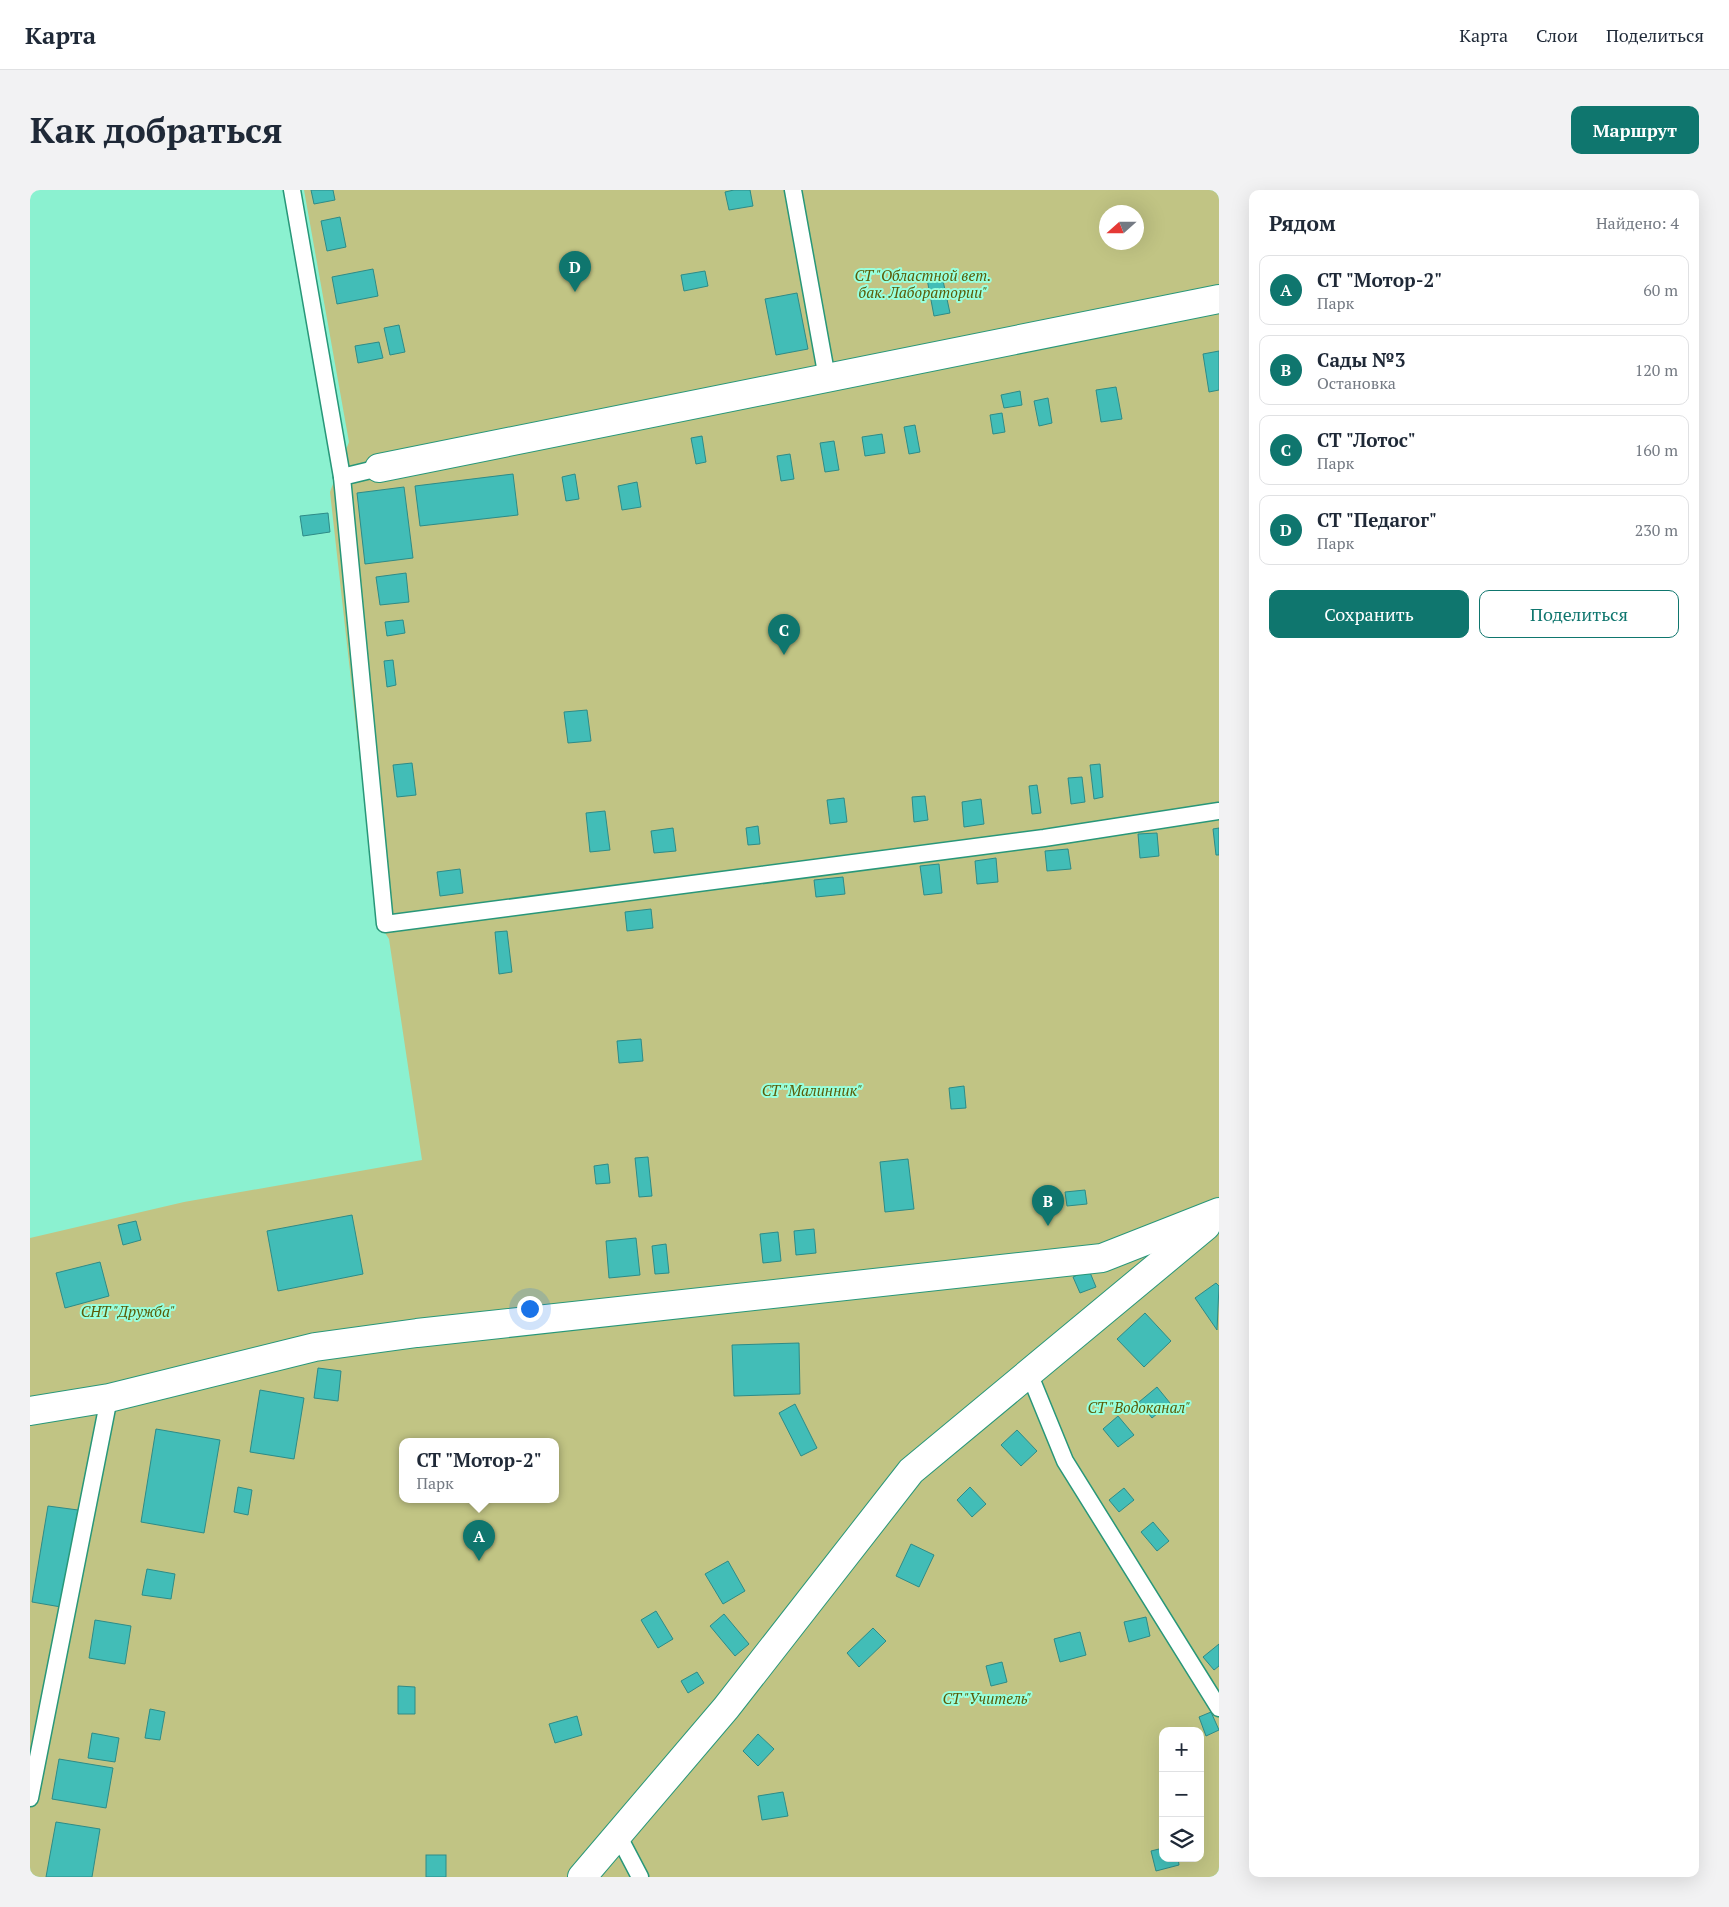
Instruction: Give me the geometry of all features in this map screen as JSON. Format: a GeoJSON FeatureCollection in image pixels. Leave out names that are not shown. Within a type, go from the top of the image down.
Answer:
{"type":"FeatureCollection","features":[{"type":"Feature","properties":{"kind":"street"},"geometry":{"type":"LineString","coordinates":[[379,468],[1219,298]]}},
{"type":"Feature","properties":{"kind":"street"},"geometry":{"type":"LineString","coordinates":[[582,1877],[726,1708],[911,1471],[1219,1213]]}},
{"type":"Feature","properties":{"kind":"street"},"geometry":{"type":"LineString","coordinates":[[30,1411],[109,1398],[315,1347],[437,1331],[1102,1258],[1219,1213]]}},
{"type":"Feature","properties":{"kind":"lane"},"geometry":{"type":"LineString","coordinates":[[292,190],[342,477],[385,924],[1044,838],[1219,811]]}},
{"type":"Feature","properties":{"kind":"lane"},"geometry":{"type":"LineString","coordinates":[[793,190],[827,378]]}},
{"type":"Feature","properties":{"kind":"lane"},"geometry":{"type":"LineString","coordinates":[[342,477],[379,468]]}},
{"type":"Feature","properties":{"kind":"lane"},"geometry":{"type":"LineString","coordinates":[[1029,1373],[1064,1461],[1219,1708]]}},
{"type":"Feature","properties":{"kind":"lane"},"geometry":{"type":"LineString","coordinates":[[30,1798],[109,1398]]}},
{"type":"Feature","properties":{"kind":"lane"},"geometry":{"type":"LineString","coordinates":[[618,1836],[640,1877]]}},
{"type":"Feature","properties":{"kind":"green space"},"geometry":{"type":"Polygon","coordinates":[[[304,190],[1219,190],[1219,1877],[30,1877],[30,1238],[184,1202],[422,1160],[389,939],[378,922],[330,492],[349,442],[304,190]]]}},
{"type":"Feature","properties":{"kind":"building"},"geometry":{"type":"Polygon","coordinates":[[[311,190],[333,190],[335,200],[314,204],[311,190]]]}},
{"type":"Feature","properties":{"kind":"building"},"geometry":{"type":"Polygon","coordinates":[[[750,190],[753,206],[729,210],[725,192],[750,190]]]}},
{"type":"Feature","properties":{"kind":"building"},"geometry":{"type":"Polygon","coordinates":[[[340,217],[346,247],[327,251],[321,221],[340,217]]]}},
{"type":"Feature","properties":{"kind":"building"},"geometry":{"type":"Polygon","coordinates":[[[373,269],[378,296],[337,304],[332,277],[373,269]]]}},
{"type":"Feature","properties":{"kind":"building"},"geometry":{"type":"Polygon","coordinates":[[[705,271],[708,286],[684,291],[681,275],[705,271]]]}},
{"type":"Feature","properties":{"kind":"building"},"geometry":{"type":"Polygon","coordinates":[[[942,276],[950,313],[934,316],[927,279],[942,276]]]}},
{"type":"Feature","properties":{"kind":"building"},"geometry":{"type":"Polygon","coordinates":[[[797,293],[808,349],[776,355],[765,299],[797,293]]]}},
{"type":"Feature","properties":{"kind":"building"},"geometry":{"type":"Polygon","coordinates":[[[399,325],[405,352],[390,355],[384,328],[399,325]]]}},
{"type":"Feature","properties":{"kind":"building"},"geometry":{"type":"Polygon","coordinates":[[[379,342],[383,358],[358,363],[355,346],[379,342]]]}},
{"type":"Feature","properties":{"kind":"building"},"geometry":{"type":"Polygon","coordinates":[[[1219,351],[1219,390],[1209,392],[1203,354],[1219,351]]]}},
{"type":"Feature","properties":{"kind":"building"},"geometry":{"type":"Polygon","coordinates":[[[1116,387],[1122,419],[1101,422],[1096,390],[1116,387]]]}},
{"type":"Feature","properties":{"kind":"building"},"geometry":{"type":"Polygon","coordinates":[[[1020,391],[1022,405],[1004,408],[1001,395],[1020,391]]]}},
{"type":"Feature","properties":{"kind":"building"},"geometry":{"type":"Polygon","coordinates":[[[1048,398],[1052,423],[1039,426],[1034,401],[1048,398]]]}},
{"type":"Feature","properties":{"kind":"building"},"geometry":{"type":"Polygon","coordinates":[[[1002,413],[1005,432],[993,434],[990,415],[1002,413]]]}},
{"type":"Feature","properties":{"kind":"building"},"geometry":{"type":"Polygon","coordinates":[[[915,425],[920,452],[909,454],[904,427],[915,425]]]}},
{"type":"Feature","properties":{"kind":"building"},"geometry":{"type":"Polygon","coordinates":[[[882,434],[885,453],[865,456],[862,437],[882,434]]]}},
{"type":"Feature","properties":{"kind":"building"},"geometry":{"type":"Polygon","coordinates":[[[702,436],[706,462],[696,464],[691,438],[702,436]]]}},
{"type":"Feature","properties":{"kind":"building"},"geometry":{"type":"Polygon","coordinates":[[[834,441],[839,470],[825,472],[820,443],[834,441]]]}},
{"type":"Feature","properties":{"kind":"building"},"geometry":{"type":"Polygon","coordinates":[[[790,454],[794,479],[781,481],[777,456],[790,454]]]}},
{"type":"Feature","properties":{"kind":"building"},"geometry":{"type":"Polygon","coordinates":[[[513,474],[518,515],[420,526],[415,486],[513,474]]]}},
{"type":"Feature","properties":{"kind":"building"},"geometry":{"type":"Polygon","coordinates":[[[575,474],[579,499],[566,501],[562,477],[575,474]]]}},
{"type":"Feature","properties":{"kind":"building"},"geometry":{"type":"Polygon","coordinates":[[[637,482],[641,507],[622,510],[618,486],[637,482]]]}},
{"type":"Feature","properties":{"kind":"building"},"geometry":{"type":"Polygon","coordinates":[[[404,487],[413,558],[365,564],[357,493],[404,487]]]}},
{"type":"Feature","properties":{"kind":"building"},"geometry":{"type":"Polygon","coordinates":[[[328,513],[330,532],[303,536],[300,516],[328,513]]]}},
{"type":"Feature","properties":{"kind":"building"},"geometry":{"type":"Polygon","coordinates":[[[406,573],[409,602],[380,605],[376,577],[406,573]]]}},
{"type":"Feature","properties":{"kind":"building"},"geometry":{"type":"Polygon","coordinates":[[[403,620],[405,633],[387,636],[385,622],[403,620]]]}},
{"type":"Feature","properties":{"kind":"building"},"geometry":{"type":"Polygon","coordinates":[[[393,660],[396,685],[387,687],[384,661],[393,660]]]}},
{"type":"Feature","properties":{"kind":"building"},"geometry":{"type":"Polygon","coordinates":[[[587,710],[591,741],[568,743],[564,712],[587,710]]]}},
{"type":"Feature","properties":{"kind":"building"},"geometry":{"type":"Polygon","coordinates":[[[412,763],[416,795],[397,797],[393,765],[412,763]]]}},
{"type":"Feature","properties":{"kind":"building"},"geometry":{"type":"Polygon","coordinates":[[[1100,764],[1103,797],[1094,799],[1090,765],[1100,764]]]}},
{"type":"Feature","properties":{"kind":"building"},"geometry":{"type":"Polygon","coordinates":[[[1082,777],[1085,802],[1071,804],[1068,778],[1082,777]]]}},
{"type":"Feature","properties":{"kind":"building"},"geometry":{"type":"Polygon","coordinates":[[[1037,785],[1041,813],[1032,814],[1029,786],[1037,785]]]}},
{"type":"Feature","properties":{"kind":"building"},"geometry":{"type":"Polygon","coordinates":[[[925,796],[928,820],[914,822],[912,797],[925,796]]]}},
{"type":"Feature","properties":{"kind":"building"},"geometry":{"type":"Polygon","coordinates":[[[844,798],[847,822],[830,824],[827,800],[844,798]]]}},
{"type":"Feature","properties":{"kind":"building"},"geometry":{"type":"Polygon","coordinates":[[[981,799],[984,824],[964,827],[962,802],[981,799]]]}},
{"type":"Feature","properties":{"kind":"building"},"geometry":{"type":"Polygon","coordinates":[[[605,811],[610,850],[590,852],[586,813],[605,811]]]}},
{"type":"Feature","properties":{"kind":"building"},"geometry":{"type":"Polygon","coordinates":[[[758,826],[760,844],[748,845],[746,828],[758,826]]]}},
{"type":"Feature","properties":{"kind":"building"},"geometry":{"type":"Polygon","coordinates":[[[673,828],[676,851],[654,853],[651,831],[673,828]]]}},
{"type":"Feature","properties":{"kind":"building"},"geometry":{"type":"Polygon","coordinates":[[[1219,828],[1219,855],[1216,855],[1213,829],[1219,828]]]}},
{"type":"Feature","properties":{"kind":"building"},"geometry":{"type":"Polygon","coordinates":[[[1157,833],[1159,856],[1140,858],[1138,834],[1157,833]]]}},
{"type":"Feature","properties":{"kind":"building"},"geometry":{"type":"Polygon","coordinates":[[[1068,849],[1071,869],[1047,871],[1045,851],[1068,849]]]}},
{"type":"Feature","properties":{"kind":"building"},"geometry":{"type":"Polygon","coordinates":[[[996,858],[998,882],[977,884],[975,861],[996,858]]]}},
{"type":"Feature","properties":{"kind":"building"},"geometry":{"type":"Polygon","coordinates":[[[939,864],[942,893],[924,895],[920,866],[939,864]]]}},
{"type":"Feature","properties":{"kind":"building"},"geometry":{"type":"Polygon","coordinates":[[[460,869],[463,893],[440,896],[437,872],[460,869]]]}},
{"type":"Feature","properties":{"kind":"building"},"geometry":{"type":"Polygon","coordinates":[[[843,877],[845,894],[816,897],[814,880],[843,877]]]}},
{"type":"Feature","properties":{"kind":"building"},"geometry":{"type":"Polygon","coordinates":[[[651,909],[653,928],[627,931],[625,912],[651,909]]]}},
{"type":"Feature","properties":{"kind":"building"},"geometry":{"type":"Polygon","coordinates":[[[507,931],[512,972],[499,974],[495,932],[507,931]]]}},
{"type":"Feature","properties":{"kind":"building"},"geometry":{"type":"Polygon","coordinates":[[[641,1039],[643,1061],[619,1063],[617,1041],[641,1039]]]}},
{"type":"Feature","properties":{"kind":"building"},"geometry":{"type":"Polygon","coordinates":[[[964,1086],[966,1108],[951,1109],[949,1088],[964,1086]]]}},
{"type":"Feature","properties":{"kind":"building"},"geometry":{"type":"Polygon","coordinates":[[[648,1157],[652,1196],[639,1197],[635,1158],[648,1157]]]}},
{"type":"Feature","properties":{"kind":"building"},"geometry":{"type":"Polygon","coordinates":[[[908,1159],[914,1209],[885,1212],[880,1162],[908,1159]]]}},
{"type":"Feature","properties":{"kind":"building"},"geometry":{"type":"Polygon","coordinates":[[[608,1164],[610,1183],[596,1184],[594,1166],[608,1164]]]}},
{"type":"Feature","properties":{"kind":"building"},"geometry":{"type":"Polygon","coordinates":[[[1085,1190],[1087,1204],[1067,1206],[1065,1192],[1085,1190]]]}},
{"type":"Feature","properties":{"kind":"building"},"geometry":{"type":"Polygon","coordinates":[[[352,1215],[363,1274],[278,1291],[267,1231],[352,1215]]]}},
{"type":"Feature","properties":{"kind":"building"},"geometry":{"type":"Polygon","coordinates":[[[136,1221],[141,1240],[123,1245],[118,1225],[136,1221]]]}},
{"type":"Feature","properties":{"kind":"building"},"geometry":{"type":"Polygon","coordinates":[[[814,1229],[816,1253],[796,1255],[794,1231],[814,1229]]]}},
{"type":"Feature","properties":{"kind":"building"},"geometry":{"type":"Polygon","coordinates":[[[778,1232],[781,1261],[763,1263],[760,1234],[778,1232]]]}},
{"type":"Feature","properties":{"kind":"building"},"geometry":{"type":"Polygon","coordinates":[[[636,1238],[640,1275],[609,1278],[606,1241],[636,1238]]]}},
{"type":"Feature","properties":{"kind":"building"},"geometry":{"type":"Polygon","coordinates":[[[666,1244],[669,1273],[655,1274],[652,1246],[666,1244]]]}},
{"type":"Feature","properties":{"kind":"building"},"geometry":{"type":"Polygon","coordinates":[[[100,1262],[109,1296],[65,1308],[56,1273],[100,1262]]]}},
{"type":"Feature","properties":{"kind":"building"},"geometry":{"type":"Polygon","coordinates":[[[1089,1270],[1096,1287],[1080,1293],[1073,1277],[1089,1270]]]}},
{"type":"Feature","properties":{"kind":"building"},"geometry":{"type":"Polygon","coordinates":[[[1216,1283],[1219,1286],[1217,1330],[1195,1298],[1216,1283]]]}},
{"type":"Feature","properties":{"kind":"building"},"geometry":{"type":"Polygon","coordinates":[[[1145,1313],[1171,1341],[1144,1367],[1117,1339],[1145,1313]]]}},
{"type":"Feature","properties":{"kind":"building"},"geometry":{"type":"Polygon","coordinates":[[[799,1343],[800,1394],[734,1396],[732,1345],[799,1343]]]}},
{"type":"Feature","properties":{"kind":"building"},"geometry":{"type":"Polygon","coordinates":[[[318,1368],[341,1371],[338,1401],[314,1398],[318,1368]]]}},
{"type":"Feature","properties":{"kind":"building"},"geometry":{"type":"Polygon","coordinates":[[[1157,1387],[1170,1403],[1152,1418],[1139,1402],[1157,1387]]]}},
{"type":"Feature","properties":{"kind":"building"},"geometry":{"type":"Polygon","coordinates":[[[260,1390],[304,1398],[294,1459],[250,1452],[260,1390]]]}},
{"type":"Feature","properties":{"kind":"building"},"geometry":{"type":"Polygon","coordinates":[[[795,1404],[817,1448],[801,1456],[779,1413],[795,1404]]]}},
{"type":"Feature","properties":{"kind":"building"},"geometry":{"type":"Polygon","coordinates":[[[1118,1416],[1134,1435],[1118,1447],[1103,1429],[1118,1416]]]}},
{"type":"Feature","properties":{"kind":"building"},"geometry":{"type":"Polygon","coordinates":[[[156,1429],[220,1440],[204,1533],[141,1522],[156,1429]]]}},
{"type":"Feature","properties":{"kind":"building"},"geometry":{"type":"Polygon","coordinates":[[[1017,1430],[1037,1451],[1021,1466],[1001,1445],[1017,1430]]]}},
{"type":"Feature","properties":{"kind":"building"},"geometry":{"type":"Polygon","coordinates":[[[238,1487],[252,1490],[248,1515],[234,1512],[238,1487]]]}},
{"type":"Feature","properties":{"kind":"building"},"geometry":{"type":"Polygon","coordinates":[[[970,1487],[986,1504],[972,1517],[957,1500],[970,1487]]]}},
{"type":"Feature","properties":{"kind":"building"},"geometry":{"type":"Polygon","coordinates":[[[1124,1488],[1134,1500],[1119,1512],[1109,1500],[1124,1488]]]}},
{"type":"Feature","properties":{"kind":"building"},"geometry":{"type":"Polygon","coordinates":[[[48,1506],[78,1510],[61,1607],[32,1602],[48,1506]]]}},
{"type":"Feature","properties":{"kind":"building"},"geometry":{"type":"Polygon","coordinates":[[[1153,1522],[1169,1541],[1157,1551],[1141,1532],[1153,1522]]]}},
{"type":"Feature","properties":{"kind":"building"},"geometry":{"type":"Polygon","coordinates":[[[911,1544],[934,1555],[919,1587],[896,1576],[911,1544]]]}},
{"type":"Feature","properties":{"kind":"building"},"geometry":{"type":"Polygon","coordinates":[[[728,1561],[745,1591],[723,1604],[705,1574],[728,1561]]]}},
{"type":"Feature","properties":{"kind":"building"},"geometry":{"type":"Polygon","coordinates":[[[147,1569],[175,1574],[171,1599],[142,1595],[147,1569]]]}},
{"type":"Feature","properties":{"kind":"building"},"geometry":{"type":"Polygon","coordinates":[[[656,1611],[673,1639],[658,1648],[641,1620],[656,1611]]]}},
{"type":"Feature","properties":{"kind":"building"},"geometry":{"type":"Polygon","coordinates":[[[724,1614],[749,1644],[735,1656],[710,1626],[724,1614]]]}},
{"type":"Feature","properties":{"kind":"building"},"geometry":{"type":"Polygon","coordinates":[[[1146,1617],[1150,1636],[1129,1642],[1124,1622],[1146,1617]]]}},
{"type":"Feature","properties":{"kind":"building"},"geometry":{"type":"Polygon","coordinates":[[[95,1620],[131,1626],[125,1664],[89,1658],[95,1620]]]}},
{"type":"Feature","properties":{"kind":"building"},"geometry":{"type":"Polygon","coordinates":[[[873,1628],[886,1641],[859,1667],[847,1653],[873,1628]]]}},
{"type":"Feature","properties":{"kind":"building"},"geometry":{"type":"Polygon","coordinates":[[[1080,1632],[1086,1655],[1060,1662],[1054,1639],[1080,1632]]]}},
{"type":"Feature","properties":{"kind":"building"},"geometry":{"type":"Polygon","coordinates":[[[1219,1644],[1219,1666],[1214,1670],[1203,1657],[1219,1644]]]}},
{"type":"Feature","properties":{"kind":"building"},"geometry":{"type":"Polygon","coordinates":[[[1002,1662],[1007,1682],[991,1686],[986,1666],[1002,1662]]]}},
{"type":"Feature","properties":{"kind":"building"},"geometry":{"type":"Polygon","coordinates":[[[697,1672],[704,1683],[688,1693],[681,1681],[697,1672]]]}},
{"type":"Feature","properties":{"kind":"building"},"geometry":{"type":"Polygon","coordinates":[[[398,1686],[415,1687],[415,1714],[398,1714],[398,1686]]]}},
{"type":"Feature","properties":{"kind":"building"},"geometry":{"type":"Polygon","coordinates":[[[150,1709],[165,1712],[160,1740],[145,1738],[150,1709]]]}},
{"type":"Feature","properties":{"kind":"building"},"geometry":{"type":"Polygon","coordinates":[[[1211,1712],[1219,1730],[1206,1736],[1199,1717],[1211,1712]]]}},
{"type":"Feature","properties":{"kind":"building"},"geometry":{"type":"Polygon","coordinates":[[[577,1716],[582,1735],[555,1743],[549,1724],[577,1716]]]}},
{"type":"Feature","properties":{"kind":"building"},"geometry":{"type":"Polygon","coordinates":[[[92,1733],[119,1738],[115,1762],[88,1758],[92,1733]]]}},
{"type":"Feature","properties":{"kind":"building"},"geometry":{"type":"Polygon","coordinates":[[[758,1734],[774,1749],[758,1766],[743,1751],[758,1734]]]}},
{"type":"Feature","properties":{"kind":"building"},"geometry":{"type":"Polygon","coordinates":[[[59,1759],[113,1768],[106,1808],[52,1799],[59,1759]]]}},
{"type":"Feature","properties":{"kind":"building"},"geometry":{"type":"Polygon","coordinates":[[[783,1792],[788,1816],[762,1820],[758,1796],[783,1792]]]}},
{"type":"Feature","properties":{"kind":"building"},"geometry":{"type":"Polygon","coordinates":[[[56,1822],[100,1829],[92,1877],[46,1877],[56,1822]]]}},
{"type":"Feature","properties":{"kind":"building"},"geometry":{"type":"Polygon","coordinates":[[[1159,1849],[1159,1862],[1179,1862],[1179,1865],[1156,1871],[1151,1851],[1159,1849]]]}},
{"type":"Feature","properties":{"kind":"building"},"geometry":{"type":"Polygon","coordinates":[[[426,1855],[446,1855],[446,1877],[426,1877],[426,1855]]]}},
{"type":"Feature","properties":{"kind":"place","name":"СТ \"Педагог\""},"geometry":{"type":"Point","coordinates":[575,292]}},
{"type":"Feature","properties":{"kind":"place","name":"СТ \"Лотос\""},"geometry":{"type":"Point","coordinates":[784,655]}},
{"type":"Feature","properties":{"kind":"place","name":"Сады №3"},"geometry":{"type":"Point","coordinates":[1048,1226]}},
{"type":"Feature","properties":{"kind":"place","name":"СТ \"Мотор-2\""},"geometry":{"type":"Point","coordinates":[479,1561]}},
{"type":"Feature","properties":{"kind":"park label","name":"СТ \"Областной вет. бак. Лаборатории\""},"geometry":{"type":"Point","coordinates":[923,284]}},
{"type":"Feature","properties":{"kind":"park label","name":"СТ \"Малинник\""},"geometry":{"type":"Point","coordinates":[812,1091]}},
{"type":"Feature","properties":{"kind":"park label","name":"СНТ \"Дружба\""},"geometry":{"type":"Point","coordinates":[128,1312]}},
{"type":"Feature","properties":{"kind":"park label","name":"СТ \"Водоканал\""},"geometry":{"type":"Point","coordinates":[1139,1408]}},
{"type":"Feature","properties":{"kind":"park label","name":"СТ \"Учитель\""},"geometry":{"type":"Point","coordinates":[987,1699]}}]}
